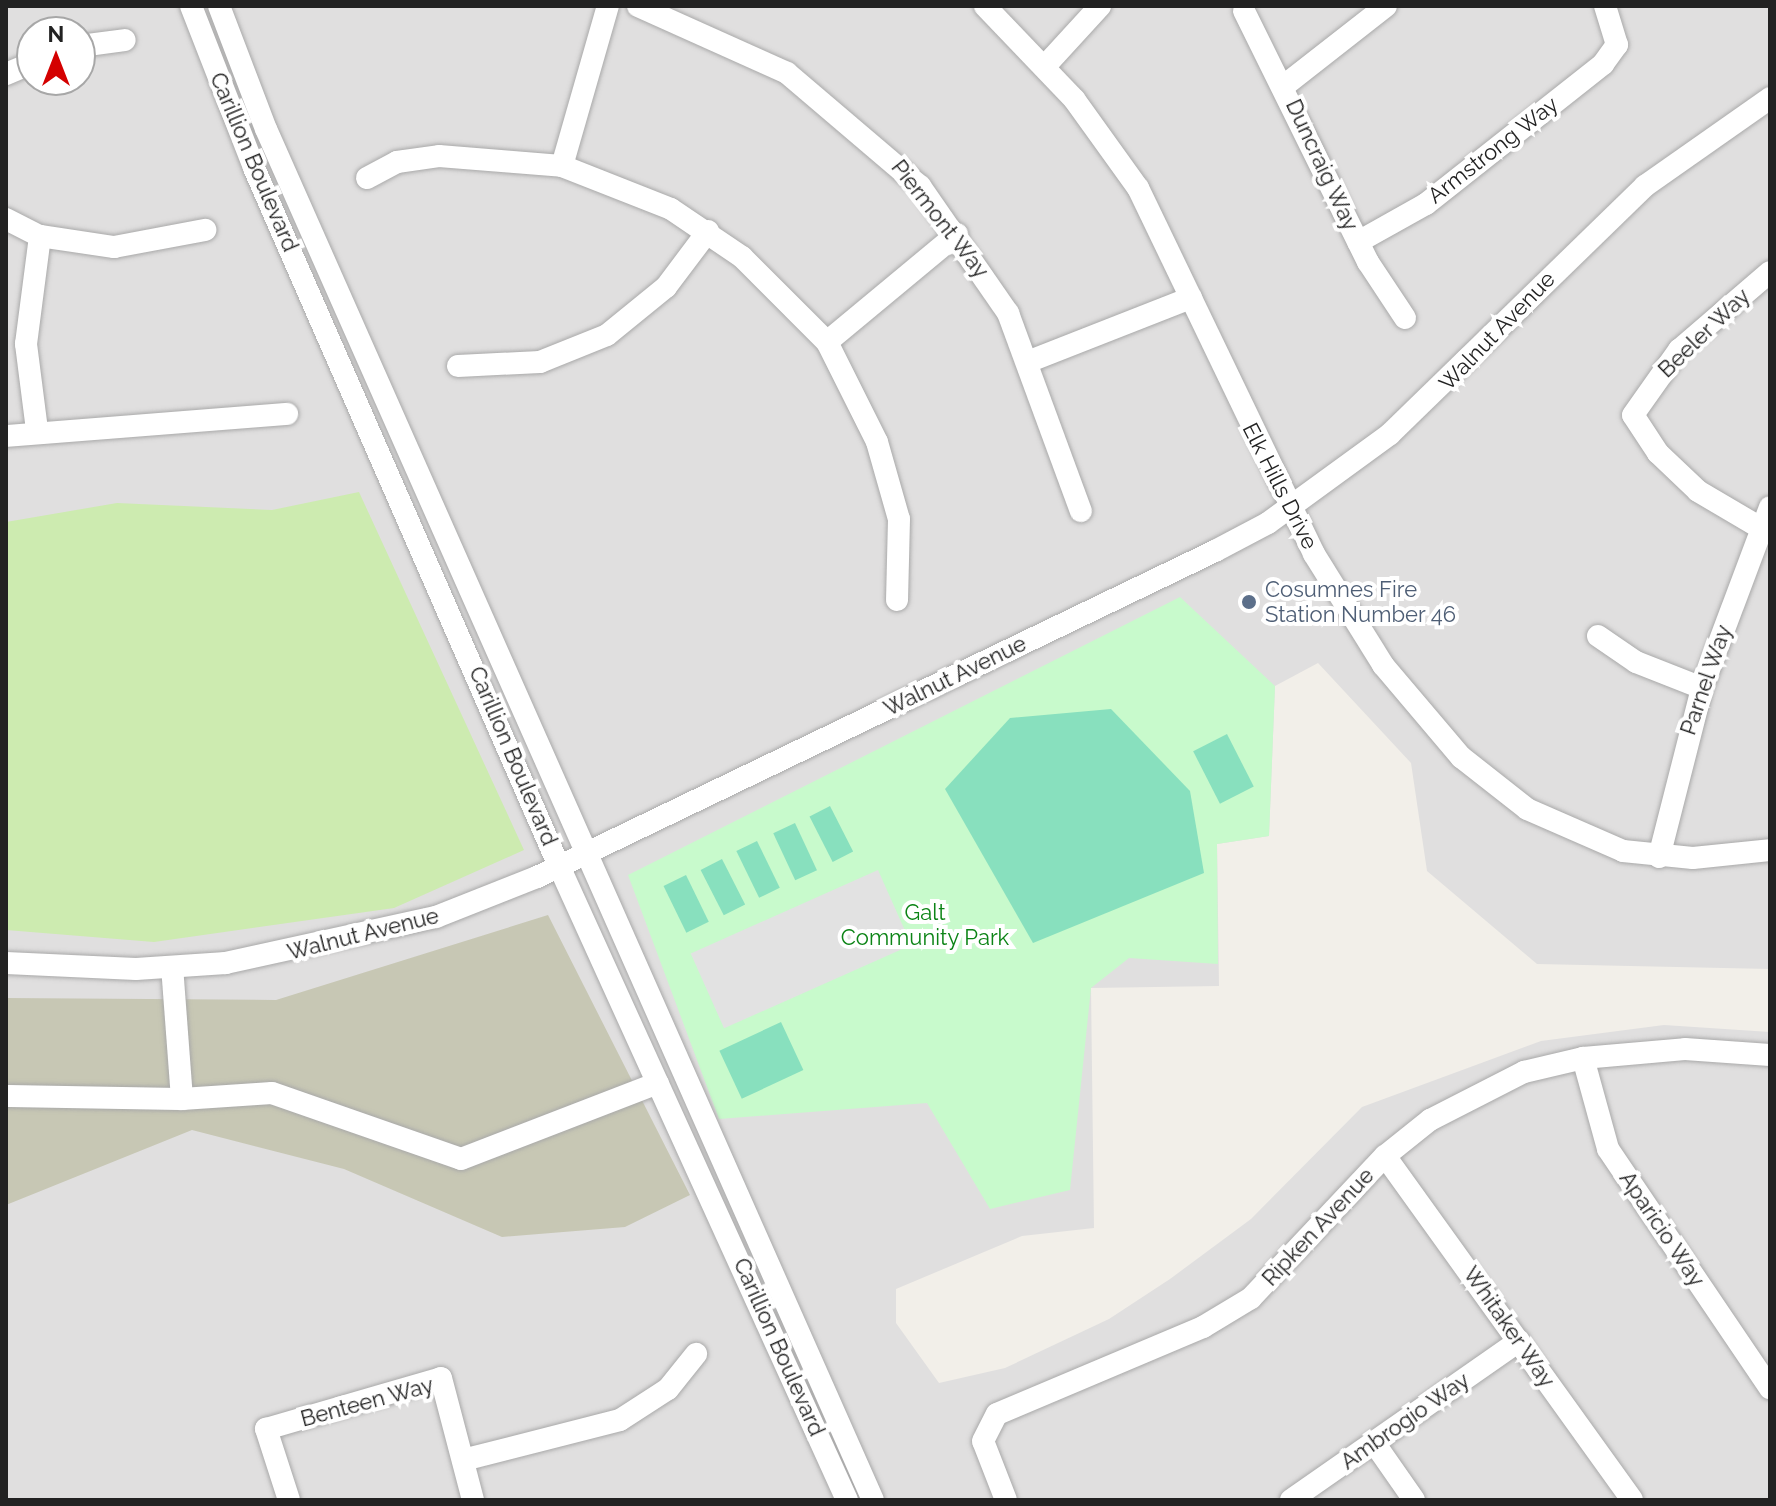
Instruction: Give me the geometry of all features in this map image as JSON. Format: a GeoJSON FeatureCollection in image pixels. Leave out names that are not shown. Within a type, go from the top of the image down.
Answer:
{"type":"FeatureCollection","features":[{"type":"Feature","properties":{"kind":"street","name":"Carillion Boulevard"},"geometry":{"type":"LineString","coordinates":[[191,6],[254,168],[559,866],[847,1500]]}},
{"type":"Feature","properties":{"kind":"street","name":"Carillion Boulevard"},"geometry":{"type":"LineString","coordinates":[[219,6],[266,129],[589,851],[873,1500]]}},
{"type":"Feature","properties":{"kind":"street"},"geometry":{"type":"LineString","coordinates":[[562,166],[608,6]]}},
{"type":"Feature","properties":{"kind":"street","name":"Piermont Way"},"geometry":{"type":"LineString","coordinates":[[638,6],[787,73],[881,146],[957,234],[1030,361],[1081,511]]}},
{"type":"Feature","properties":{"kind":"street","name":"Elk Hills Drive"},"geometry":{"type":"LineString","coordinates":[[985,6],[1046,65],[1138,188],[1293,506],[1356,625],[1461,757],[1564,829],[1659,857],[1770,850]]}},
{"type":"Feature","properties":{"kind":"street"},"geometry":{"type":"LineString","coordinates":[[1046,65],[1100,6]]}},
{"type":"Feature","properties":{"kind":"street"},"geometry":{"type":"LineString","coordinates":[[1285,85],[1386,6]]}},
{"type":"Feature","properties":{"kind":"street","name":"Armstrong Way"},"geometry":{"type":"LineString","coordinates":[[1358,242],[1426,204],[1603,64],[1617,45],[1605,6]]}},
{"type":"Feature","properties":{"kind":"street","name":"Duncraig Way"},"geometry":{"type":"LineString","coordinates":[[1244,11],[1285,85],[1358,242],[1405,318]]}},
{"type":"Feature","properties":{"kind":"street"},"geometry":{"type":"LineString","coordinates":[[96,44],[125,40]]}},
{"type":"Feature","properties":{"kind":"street","name":"Walnut Avenue"},"geometry":{"type":"LineString","coordinates":[[6,963],[172,967],[367,937],[559,866],[1215,551],[1293,506],[1423,407],[1645,186],[1770,98]]}},
{"type":"Feature","properties":{"kind":"street"},"geometry":{"type":"LineString","coordinates":[[367,178],[397,162],[439,156],[562,166],[637,191],[708,231],[777,287],[827,342],[890,481],[902,558],[897,600]]}},
{"type":"Feature","properties":{"kind":"street"},"geometry":{"type":"LineString","coordinates":[[6,219],[40,236],[150,246],[205,230]]}},
{"type":"Feature","properties":{"kind":"street"},"geometry":{"type":"LineString","coordinates":[[458,366],[540,362],[607,335],[666,287],[708,231]]}},
{"type":"Feature","properties":{"kind":"street"},"geometry":{"type":"LineString","coordinates":[[827,342],[957,234]]}},
{"type":"Feature","properties":{"kind":"street"},"geometry":{"type":"LineString","coordinates":[[37,430],[26,344],[40,236]]}},
{"type":"Feature","properties":{"kind":"street","name":"Beeler Way"},"geometry":{"type":"LineString","coordinates":[[1759,527],[1698,491],[1658,453],[1633,415],[1679,350],[1770,272]]}},
{"type":"Feature","properties":{"kind":"street"},"geometry":{"type":"LineString","coordinates":[[1030,361],[1191,298]]}},
{"type":"Feature","properties":{"kind":"street"},"geometry":{"type":"LineString","coordinates":[[6,436],[37,430],[287,414]]}},
{"type":"Feature","properties":{"kind":"street","name":"Parnel Way"},"geometry":{"type":"LineString","coordinates":[[1659,857],[1702,688],[1759,527],[1770,507]]}},
{"type":"Feature","properties":{"kind":"street"},"geometry":{"type":"LineString","coordinates":[[1598,636],[1636,662],[1702,688]]}},
{"type":"Feature","properties":{"kind":"street"},"geometry":{"type":"LineString","coordinates":[[172,967],[182,1099]]}},
{"type":"Feature","properties":{"kind":"street","name":"Ripken Avenue"},"geometry":{"type":"LineString","coordinates":[[1006,1500],[983,1441],[997,1414],[1203,1327],[1251,1298],[1385,1156],[1481,1092],[1583,1058],[1685,1049],[1770,1055]]}},
{"type":"Feature","properties":{"kind":"street","name":"Aparicio Way"},"geometry":{"type":"LineString","coordinates":[[1583,1058],[1608,1149],[1770,1388]]}},
{"type":"Feature","properties":{"kind":"street"},"geometry":{"type":"LineString","coordinates":[[6,1096],[182,1099],[272,1093],[461,1159],[658,1083]]}},
{"type":"Feature","properties":{"kind":"street","name":"Whitaker Way"},"geometry":{"type":"LineString","coordinates":[[1385,1156],[1632,1500]]}},
{"type":"Feature","properties":{"kind":"street","name":"Ambrogio Way"},"geometry":{"type":"LineString","coordinates":[[1291,1500],[1519,1341]]}},
{"type":"Feature","properties":{"kind":"street"},"geometry":{"type":"LineString","coordinates":[[463,1460],[620,1420],[668,1389],[696,1354]]}},
{"type":"Feature","properties":{"kind":"street","name":"Benteen Way"},"geometry":{"type":"LineString","coordinates":[[289,1500],[266,1429],[441,1378],[473,1500]]}},
{"type":"Feature","properties":{"kind":"street"},"geometry":{"type":"LineString","coordinates":[[1375,1444],[1414,1500]]}},
{"type":"Feature","properties":{"kind":"shaded area"},"geometry":{"type":"Polygon","coordinates":[[[6,6],[1770,6],[1770,969],[1537,964],[1427,871],[1411,763],[1318,663],[1275,686],[1269,836],[1217,844],[1219,986],[1091,988],[1094,1228],[1022,1236],[896,1289],[896,1323],[939,1383],[1005,1368],[1109,1319],[1170,1279],[1251,1219],[1362,1107],[1541,1041],[1664,1025],[1770,1032],[1770,1500],[6,1500],[6,6]]]}},
{"type":"Feature","properties":{"kind":"shaded area"},"geometry":{"type":"Polygon","coordinates":[[[878,870],[911,945],[724,1028],[691,953],[878,870]]]}},
{"type":"Feature","properties":{"kind":"shaded area"},"geometry":{"type":"Polygon","coordinates":[[[548,915],[690,1195],[625,1227],[502,1237],[344,1169],[192,1130],[6,1205],[6,998],[276,1000],[548,915]]]}},
{"type":"Feature","properties":{"kind":"green space"},"geometry":{"type":"Polygon","coordinates":[[[359,492],[524,850],[394,908],[154,942],[6,930],[6,522],[117,503],[272,510],[359,492]]]}},
{"type":"Feature","properties":{"kind":"green space","name":"Galt Community Park"},"geometry":{"type":"Polygon","coordinates":[[[1180,597],[1275,686],[1269,836],[1217,844],[1218,964],[1129,958],[1091,988],[1070,1190],[990,1209],[927,1103],[719,1119],[628,875],[1180,597]]]}},
{"type":"Feature","properties":{"kind":"green space"},"geometry":{"type":"Polygon","coordinates":[[[1111,709],[1190,791],[1204,873],[1033,943],[945,789],[1010,718],[1111,709]]]}},
{"type":"Feature","properties":{"kind":"green space"},"geometry":{"type":"Polygon","coordinates":[[[1227,734],[1254,787],[1220,804],[1193,751],[1227,734]]]}},
{"type":"Feature","properties":{"kind":"green space"},"geometry":{"type":"Polygon","coordinates":[[[830,806],[853,851],[833,862],[810,816],[830,806]]]}},
{"type":"Feature","properties":{"kind":"green space"},"geometry":{"type":"Polygon","coordinates":[[[795,823],[817,870],[795,880],[773,833],[795,823]]]}},
{"type":"Feature","properties":{"kind":"green space"},"geometry":{"type":"Polygon","coordinates":[[[757,841],[780,888],[759,898],[736,851],[757,841]]]}},
{"type":"Feature","properties":{"kind":"green space"},"geometry":{"type":"Polygon","coordinates":[[[722,859],[745,904],[724,915],[701,870],[722,859]]]}},
{"type":"Feature","properties":{"kind":"green space"},"geometry":{"type":"Polygon","coordinates":[[[686,875],[709,922],[686,933],[664,886],[686,875]]]}},
{"type":"Feature","properties":{"kind":"green space"},"geometry":{"type":"Polygon","coordinates":[[[781,1022],[803,1070],[742,1099],[719,1051],[781,1022]]]}},
{"type":"Feature","properties":{"kind":"place","name":"Cosumnes Fire Station Number 46"},"geometry":{"type":"Point","coordinates":[1249,602]}}]}
